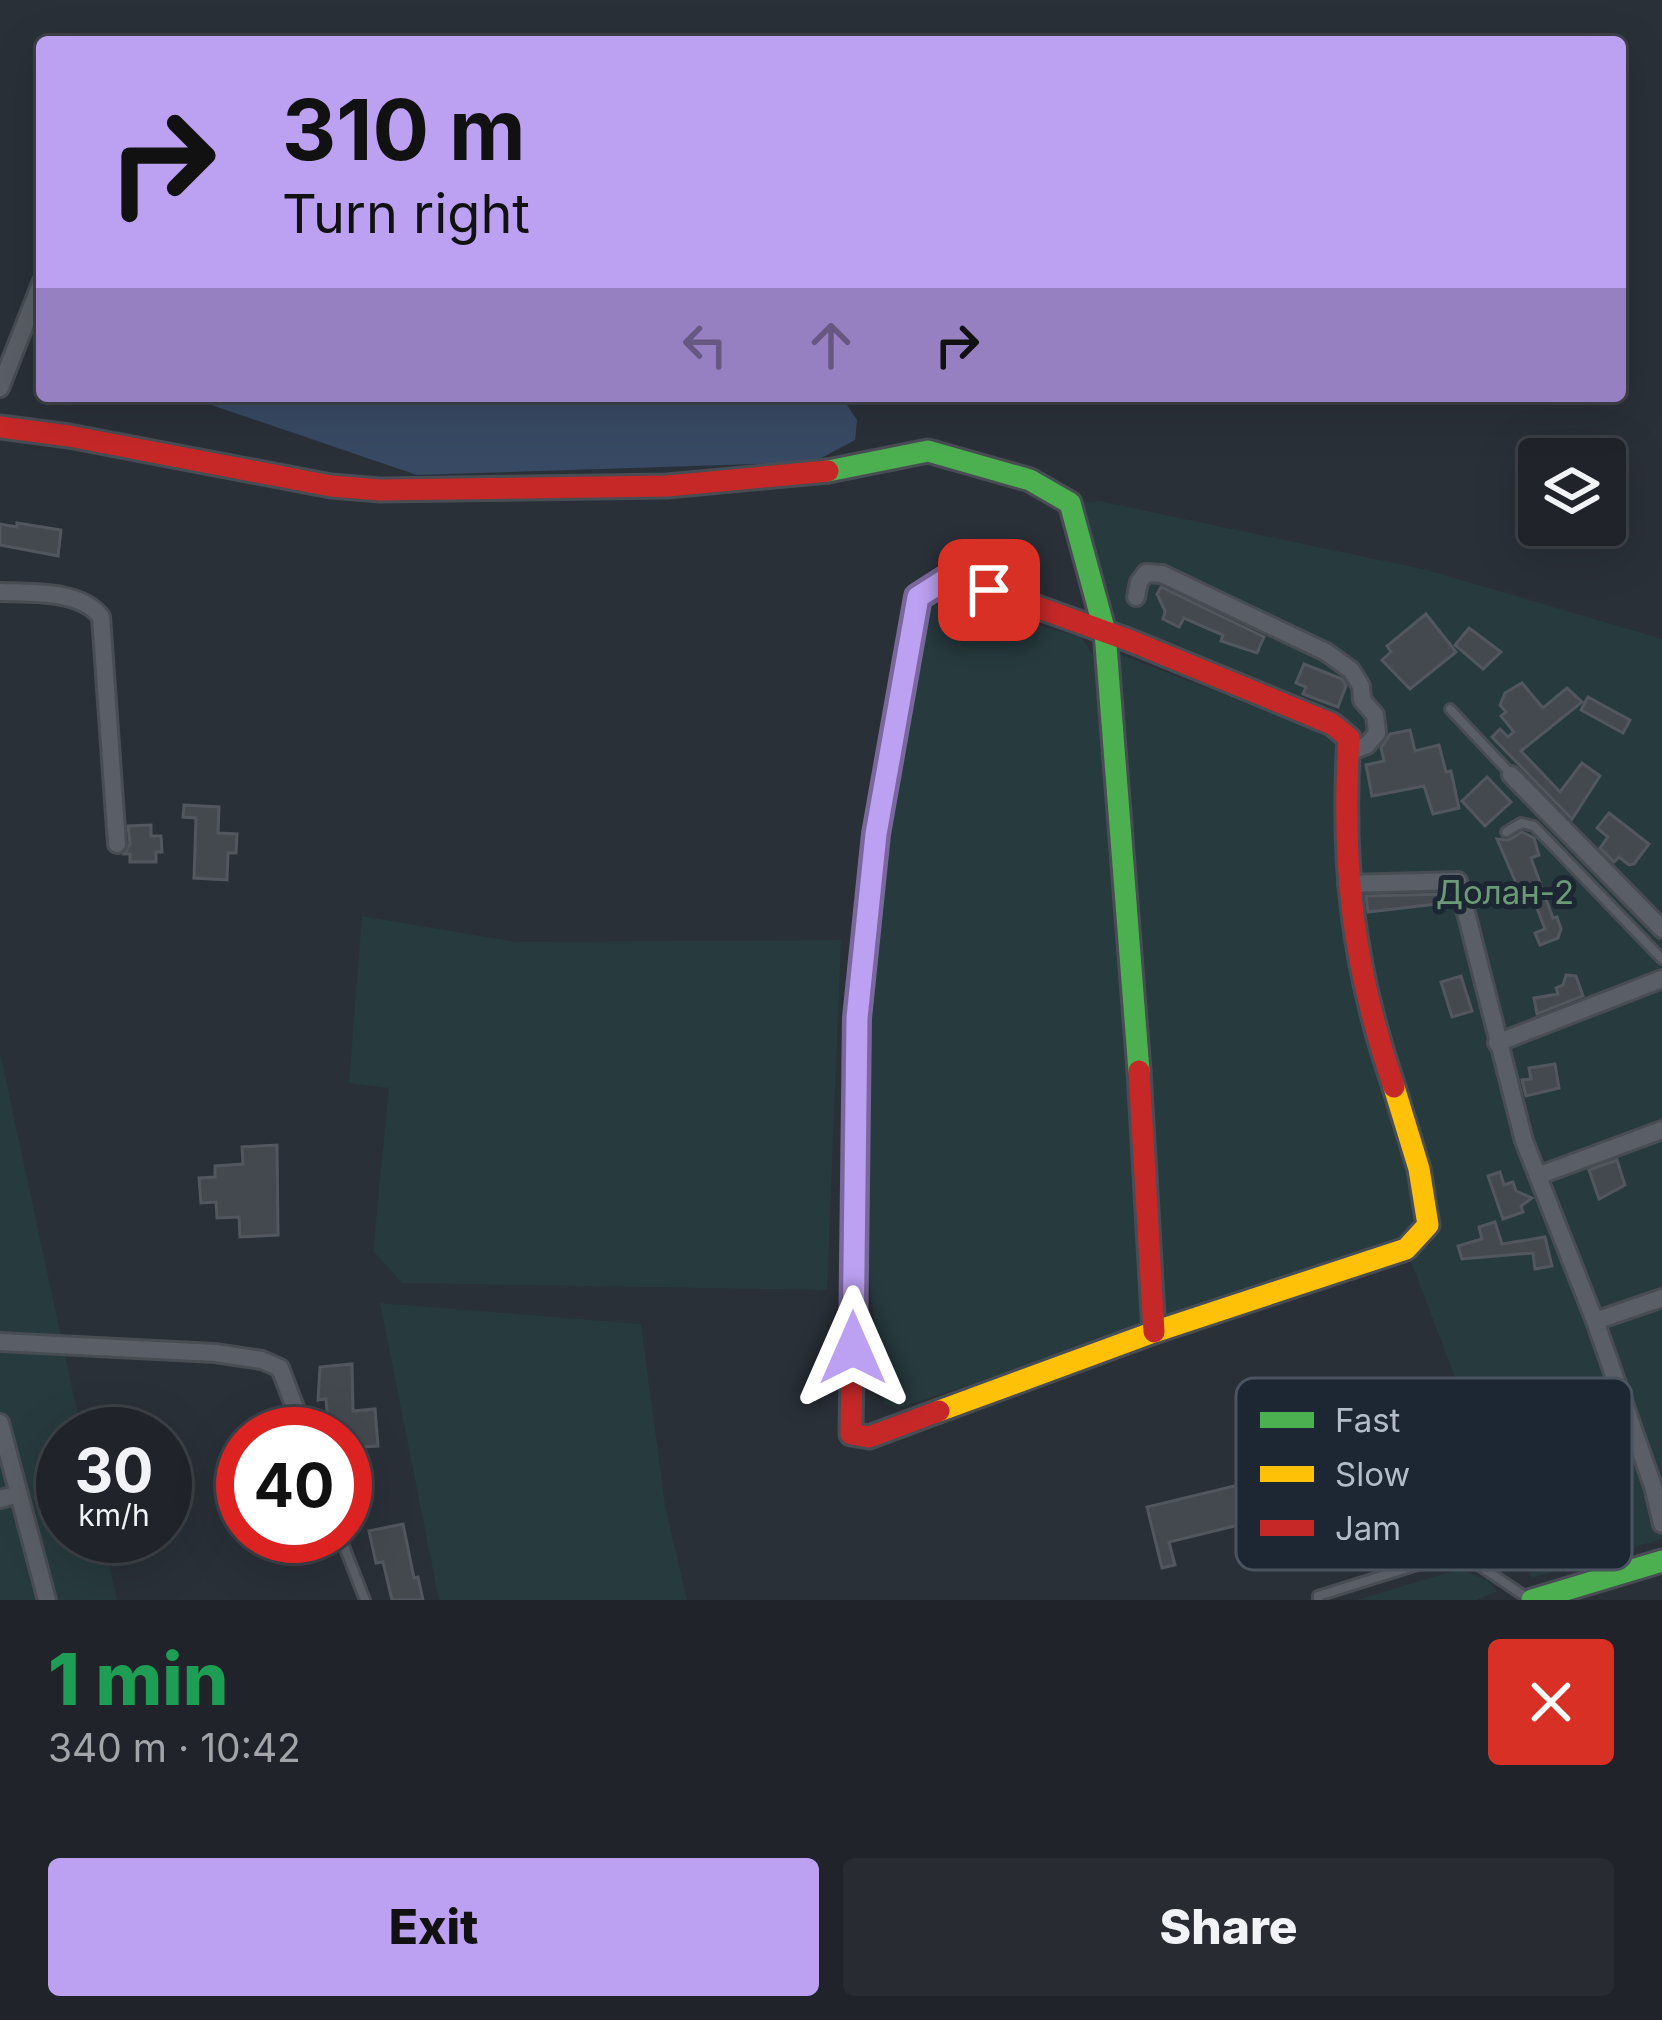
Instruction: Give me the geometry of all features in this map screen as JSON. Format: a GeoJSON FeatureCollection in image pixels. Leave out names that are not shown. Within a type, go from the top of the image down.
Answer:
{"type":"FeatureCollection","features":[{"type":"Feature","properties":{"kind":"street"},"geometry":{"type":"LineString","coordinates":[[0,388],[36,295]]}},
{"type":"Feature","properties":{"kind":"street"},"geometry":{"type":"LineString","coordinates":[[0,427],[331,486],[380,490],[688,484],[834,471],[928,451],[1030,480],[1070,503],[1105,632],[1136,1018],[1154,1332]]}},
{"type":"Feature","properties":{"kind":"street"},"geometry":{"type":"LineString","coordinates":[[1136,597],[1147,573],[1162,574],[1326,652],[1351,670],[1361,686],[1362,700],[1375,716],[1377,733],[1367,745],[1348,753]]}},
{"type":"Feature","properties":{"kind":"street"},"geometry":{"type":"LineString","coordinates":[[951,576],[1105,632],[1332,724],[1348,738],[1347,917],[1367,1003],[1412,1150],[1428,1225],[1406,1249],[1154,1332],[869,1437],[851,1434],[857,1018],[876,834],[918,597],[951,576]]}},
{"type":"Feature","properties":{"kind":"street"},"geometry":{"type":"LineString","coordinates":[[0,592],[69,598],[95,609],[101,617],[117,844]]}},
{"type":"Feature","properties":{"kind":"street"},"geometry":{"type":"LineString","coordinates":[[1511,775],[1662,929]]}},
{"type":"Feature","properties":{"kind":"street"},"geometry":{"type":"LineString","coordinates":[[1347,884],[1458,881],[1524,1141],[1617,1378]]}},
{"type":"Feature","properties":{"kind":"street"},"geometry":{"type":"LineString","coordinates":[[1497,1042],[1662,979]]}},
{"type":"Feature","properties":{"kind":"street"},"geometry":{"type":"LineString","coordinates":[[1540,1175],[1662,1130]]}},
{"type":"Feature","properties":{"kind":"street"},"geometry":{"type":"LineString","coordinates":[[1595,1321],[1662,1298]]}},
{"type":"Feature","properties":{"kind":"street"},"geometry":{"type":"LineString","coordinates":[[0,1342],[215,1353],[262,1360],[280,1368],[294,1407]]}},
{"type":"Feature","properties":{"kind":"street"},"geometry":{"type":"LineString","coordinates":[[1632,1417],[1658,1485],[1662,1524]]}},
{"type":"Feature","properties":{"kind":"street"},"geometry":{"type":"LineString","coordinates":[[0,1423],[46,1600]]}},
{"type":"Feature","properties":{"kind":"street"},"geometry":{"type":"LineString","coordinates":[[0,1499],[19,1494]]}},
{"type":"Feature","properties":{"kind":"street"},"geometry":{"type":"LineString","coordinates":[[1632,1570],[1662,1561]]}},
{"type":"Feature","properties":{"kind":"street"},"geometry":{"type":"LineString","coordinates":[[1531,1600],[1632,1570]]}},
{"type":"Feature","properties":{"kind":"lane"},"geometry":{"type":"LineString","coordinates":[[1450,709],[1511,775]]}},
{"type":"Feature","properties":{"kind":"lane"},"geometry":{"type":"LineString","coordinates":[[1505,832],[1528,822],[1546,836],[1662,958]]}},
{"type":"Feature","properties":{"kind":"lane"},"geometry":{"type":"LineString","coordinates":[[351,1563],[365,1600]]}},
{"type":"Feature","properties":{"kind":"lane"},"geometry":{"type":"LineString","coordinates":[[1318,1600],[1318,1596],[1401,1570]]}},
{"type":"Feature","properties":{"kind":"lane"},"geometry":{"type":"LineString","coordinates":[[1486,1570],[1531,1600]]}},
{"type":"Feature","properties":{"kind":"green space","name":"Долан-2"},"geometry":{"type":"Polygon","coordinates":[[[1099,501],[1427,570],[1662,639],[1662,1539],[1632,1548],[1632,1378],[1455,1378],[1406,1249],[1428,1225],[1347,917],[1348,738],[1105,632],[1070,503],[1099,501]]]}},
{"type":"Feature","properties":{"kind":"green space"},"geometry":{"type":"Polygon","coordinates":[[[939,599],[1081,637],[1093,655],[1122,957],[1145,1288],[1143,1320],[1132,1331],[902,1407],[884,1405],[872,1301],[863,1196],[862,1038],[877,893],[922,615],[939,599]]]}},
{"type":"Feature","properties":{"kind":"green space"},"geometry":{"type":"Polygon","coordinates":[[[1114,652],[1338,739],[1344,749],[1345,918],[1424,1221],[1404,1243],[1171,1322],[1161,1309],[1114,652]]]}},
{"type":"Feature","properties":{"kind":"green space"},"geometry":{"type":"Polygon","coordinates":[[[362,916],[516,942],[841,940],[827,1290],[402,1283],[373,1251],[389,1088],[349,1083],[362,916]]]}},
{"type":"Feature","properties":{"kind":"green space"},"geometry":{"type":"Polygon","coordinates":[[[0,1052],[76,1407],[36,1407],[36,1563],[109,1563],[117,1600],[0,1600],[0,1052]]]}},
{"type":"Feature","properties":{"kind":"green space"},"geometry":{"type":"Polygon","coordinates":[[[380,1303],[641,1324],[665,1505],[687,1600],[439,1600],[380,1303]]]}},
{"type":"Feature","properties":{"kind":"green space"},"geometry":{"type":"Polygon","coordinates":[[[1457,1570],[1486,1580],[1497,1591],[1477,1600],[1357,1600],[1457,1570]]]}},
{"type":"Feature","properties":{"kind":"green space","name":"Долан-2"},"geometry":{"type":"Polygon","coordinates":[[[1529,1570],[1559,1570],[1532,1578],[1529,1570]]]}},
{"type":"Feature","properties":{"kind":"water"},"geometry":{"type":"Polygon","coordinates":[[[203,402],[845,402],[857,420],[855,440],[814,462],[417,475],[203,402]]]}},
{"type":"Feature","properties":{"kind":"building"},"geometry":{"type":"Polygon","coordinates":[[[17,523],[61,530],[58,556],[0,545],[0,524],[17,527],[17,523]]]}},
{"type":"Feature","properties":{"kind":"building"},"geometry":{"type":"Polygon","coordinates":[[[1161,587],[1264,637],[1257,653],[1221,641],[1223,635],[1184,618],[1179,627],[1163,619],[1165,611],[1157,594],[1161,587]]]}},
{"type":"Feature","properties":{"kind":"building"},"geometry":{"type":"Polygon","coordinates":[[[1426,614],[1456,652],[1410,689],[1382,660],[1391,652],[1387,646],[1426,614]]]}},
{"type":"Feature","properties":{"kind":"building"},"geometry":{"type":"Polygon","coordinates":[[[1469,628],[1501,652],[1483,669],[1455,645],[1469,628]]]}},
{"type":"Feature","properties":{"kind":"building"},"geometry":{"type":"Polygon","coordinates":[[[1304,664],[1342,679],[1346,686],[1338,707],[1303,694],[1306,687],[1296,683],[1304,664]]]}},
{"type":"Feature","properties":{"kind":"building"},"geometry":{"type":"Polygon","coordinates":[[[1522,683],[1543,708],[1567,688],[1582,702],[1521,751],[1560,792],[1582,763],[1600,776],[1572,819],[1492,737],[1500,729],[1508,737],[1514,732],[1501,716],[1506,712],[1500,705],[1505,693],[1522,683]]]}},
{"type":"Feature","properties":{"kind":"building"},"geometry":{"type":"Polygon","coordinates":[[[1588,697],[1630,720],[1623,733],[1581,710],[1588,697]]]}},
{"type":"Feature","properties":{"kind":"building"},"geometry":{"type":"Polygon","coordinates":[[[1410,730],[1415,751],[1439,745],[1459,808],[1433,814],[1424,786],[1372,796],[1366,765],[1384,761],[1381,748],[1390,734],[1410,730]]]}},
{"type":"Feature","properties":{"kind":"building"},"geometry":{"type":"Polygon","coordinates":[[[1487,777],[1511,802],[1485,826],[1462,801],[1487,777]]]}},
{"type":"Feature","properties":{"kind":"building"},"geometry":{"type":"Polygon","coordinates":[[[184,805],[219,807],[218,833],[237,834],[236,853],[228,853],[227,880],[194,878],[196,818],[183,817],[184,805]]]}},
{"type":"Feature","properties":{"kind":"building"},"geometry":{"type":"Polygon","coordinates":[[[1609,813],[1649,844],[1634,864],[1619,857],[1614,862],[1600,848],[1608,837],[1597,828],[1609,813]]]}},
{"type":"Feature","properties":{"kind":"building"},"geometry":{"type":"Polygon","coordinates":[[[151,825],[151,836],[161,836],[162,852],[156,852],[156,862],[130,862],[130,854],[124,854],[130,844],[128,826],[151,825]]]}},
{"type":"Feature","properties":{"kind":"building"},"geometry":{"type":"Polygon","coordinates":[[[1522,832],[1534,838],[1539,855],[1531,858],[1561,929],[1558,938],[1540,945],[1535,933],[1545,929],[1535,903],[1526,906],[1497,839],[1509,840],[1522,832]]]}},
{"type":"Feature","properties":{"kind":"building"},"geometry":{"type":"Polygon","coordinates":[[[1448,894],[1450,900],[1445,903],[1368,912],[1366,896],[1448,894]]]}},
{"type":"Feature","properties":{"kind":"building"},"geometry":{"type":"Polygon","coordinates":[[[1566,975],[1576,976],[1583,996],[1537,1014],[1534,998],[1558,994],[1556,988],[1563,985],[1566,975]]]}},
{"type":"Feature","properties":{"kind":"building"},"geometry":{"type":"Polygon","coordinates":[[[1461,976],[1472,1011],[1452,1017],[1441,982],[1461,976]]]}},
{"type":"Feature","properties":{"kind":"building"},"geometry":{"type":"Polygon","coordinates":[[[1555,1064],[1559,1088],[1526,1096],[1522,1080],[1531,1079],[1529,1068],[1555,1064]]]}},
{"type":"Feature","properties":{"kind":"building"},"geometry":{"type":"Polygon","coordinates":[[[277,1145],[278,1235],[240,1237],[239,1217],[217,1218],[216,1202],[201,1203],[199,1178],[215,1177],[215,1166],[243,1164],[242,1147],[277,1145]]]}},
{"type":"Feature","properties":{"kind":"building"},"geometry":{"type":"Polygon","coordinates":[[[1617,1160],[1625,1185],[1599,1199],[1589,1170],[1617,1160]]]}},
{"type":"Feature","properties":{"kind":"building"},"geometry":{"type":"Polygon","coordinates":[[[1500,1172],[1504,1185],[1513,1182],[1516,1191],[1532,1198],[1521,1206],[1523,1212],[1503,1219],[1488,1176],[1500,1172]]]}},
{"type":"Feature","properties":{"kind":"building"},"geometry":{"type":"Polygon","coordinates":[[[1495,1222],[1502,1244],[1545,1237],[1552,1266],[1535,1269],[1533,1253],[1462,1259],[1458,1246],[1482,1239],[1479,1227],[1495,1222]]]}},
{"type":"Feature","properties":{"kind":"building"},"geometry":{"type":"Polygon","coordinates":[[[352,1364],[353,1407],[327,1407],[326,1399],[318,1400],[320,1367],[352,1364]]]}},
{"type":"Feature","properties":{"kind":"building"},"geometry":{"type":"Polygon","coordinates":[[[372,1409],[375,1409],[378,1446],[372,1446],[372,1409]]]}},
{"type":"Feature","properties":{"kind":"building"},"geometry":{"type":"Polygon","coordinates":[[[1236,1486],[1236,1526],[1169,1542],[1175,1565],[1162,1568],[1147,1507],[1236,1486]]]}},
{"type":"Feature","properties":{"kind":"building"},"geometry":{"type":"Polygon","coordinates":[[[403,1524],[423,1600],[392,1600],[383,1562],[376,1563],[372,1530],[403,1524]]]}},
{"type":"Feature","properties":{"kind":"traffic: fast"},"geometry":{"type":"LineString","coordinates":[[828,471],[928,451],[1030,480],[1070,503],[1105,632],[1139,1071]]}},
{"type":"Feature","properties":{"kind":"traffic: fast"},"geometry":{"type":"LineString","coordinates":[[1532,1600],[1662,1561]]}},
{"type":"Feature","properties":{"kind":"traffic: slow"},"geometry":{"type":"LineString","coordinates":[[939,1411],[1154,1332],[1406,1249],[1428,1225],[1419,1169],[1394,1087]]}},
{"type":"Feature","properties":{"kind":"traffic: jam"},"geometry":{"type":"LineString","coordinates":[[0,427],[331,486],[380,490],[667,486],[828,471]]}},
{"type":"Feature","properties":{"kind":"traffic: jam"},"geometry":{"type":"LineString","coordinates":[[951,576],[1131,641],[1332,724],[1349,738],[1347,829],[1353,915],[1369,1000],[1394,1087]]}},
{"type":"Feature","properties":{"kind":"traffic: jam"},"geometry":{"type":"LineString","coordinates":[[939,1411],[869,1437],[851,1434],[857,1018],[876,834],[918,597],[951,576]]}},
{"type":"Feature","properties":{"kind":"traffic: jam"},"geometry":{"type":"LineString","coordinates":[[1139,1071],[1154,1332]]}},
{"type":"Feature","properties":{"kind":"route"},"geometry":{"type":"LineString","coordinates":[[853,1348],[857,1018],[876,834],[918,597],[951,576],[989,590]]}}]}
